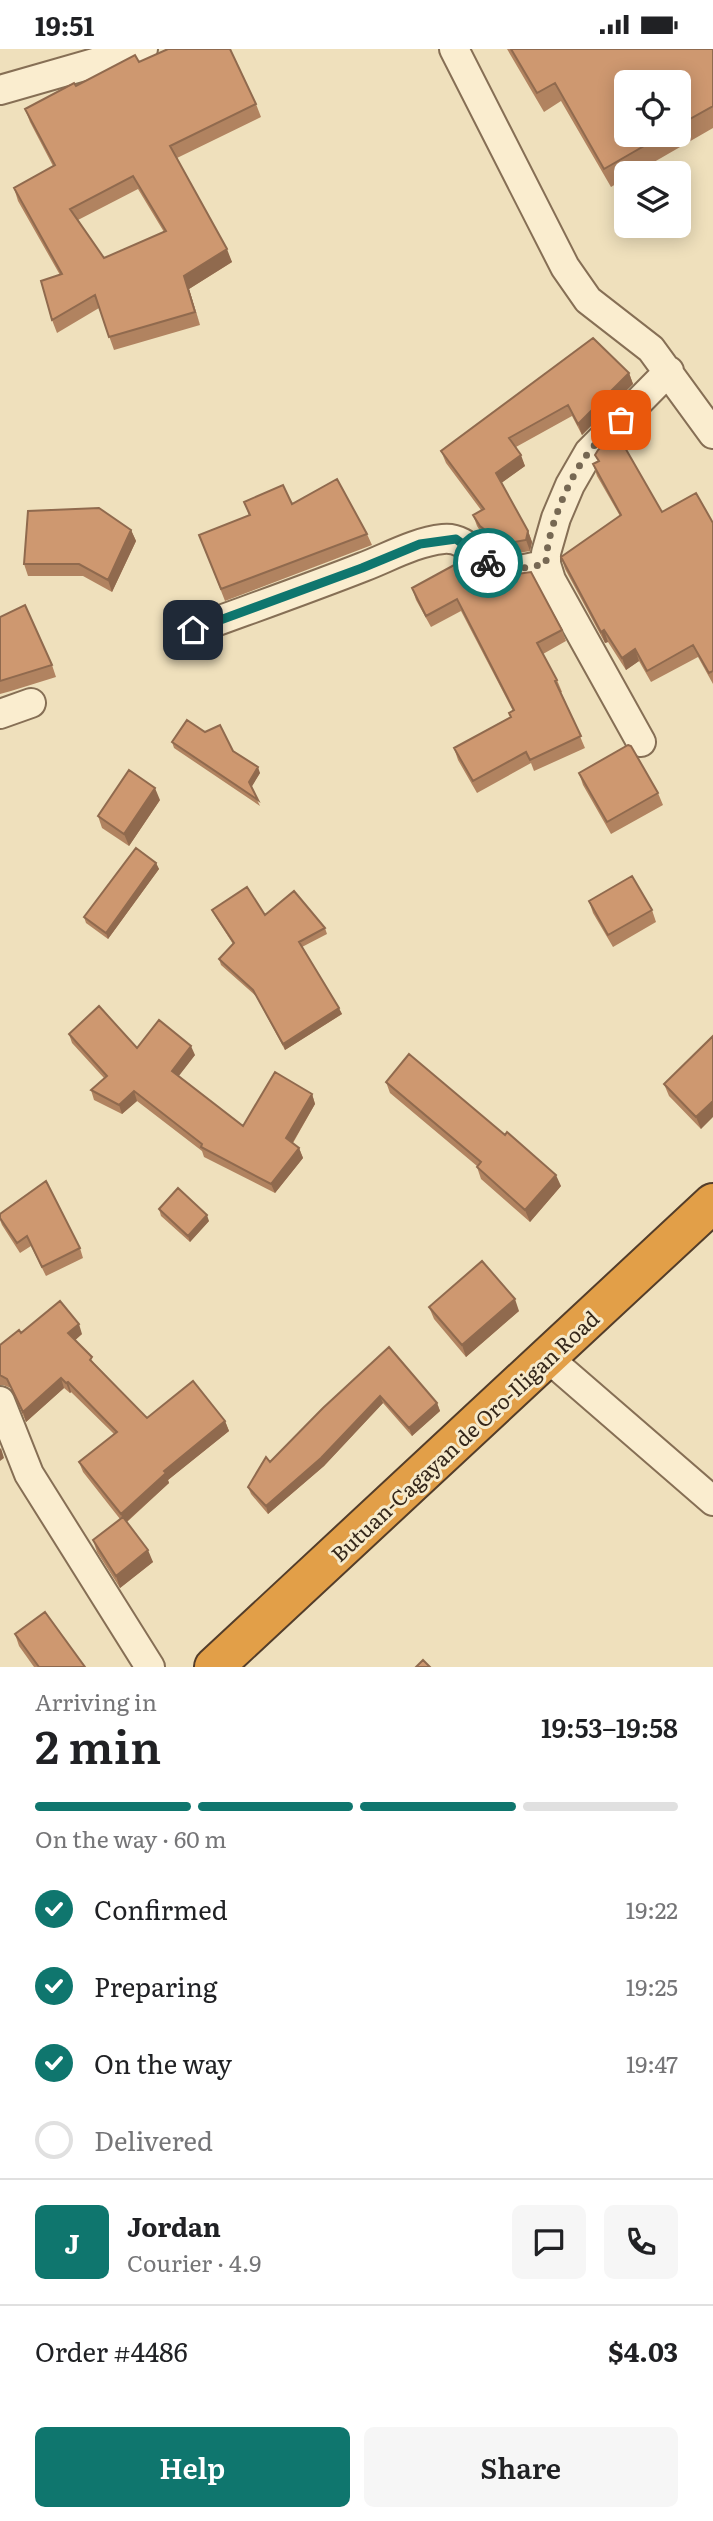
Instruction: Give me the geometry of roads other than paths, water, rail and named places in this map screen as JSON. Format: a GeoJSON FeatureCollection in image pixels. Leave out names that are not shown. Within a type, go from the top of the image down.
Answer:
{"type":"FeatureCollection","features":[{"type":"Feature","properties":{"kind":"highway","name":"Butuan-Cagayan de Oro-Iligan Road"},"geometry":{"type":"LineString","coordinates":[[214,1667],[713,1203]]}},
{"type":"Feature","properties":{"kind":"street"},"geometry":{"type":"LineString","coordinates":[[1,88],[143,49]]}},
{"type":"Feature","properties":{"kind":"street"},"geometry":{"type":"LineString","coordinates":[[454,49],[573,278],[588,300],[651,349],[713,434]]}},
{"type":"Feature","properties":{"kind":"street"},"geometry":{"type":"LineString","coordinates":[[640,742],[551,580],[546,554],[556,518],[570,485],[589,452],[669,371]]}},
{"type":"Feature","properties":{"kind":"street"},"geometry":{"type":"LineString","coordinates":[[193,630],[420,544],[444,539],[456,539],[485,561],[503,569],[513,570],[546,564]]}},
{"type":"Feature","properties":{"kind":"street"},"geometry":{"type":"LineString","coordinates":[[0,714],[30,703]]}},
{"type":"Feature","properties":{"kind":"street"},"geometry":{"type":"LineString","coordinates":[[548,1358],[713,1501]]}},
{"type":"Feature","properties":{"kind":"street"},"geometry":{"type":"LineString","coordinates":[[0,1401],[29,1474],[150,1667]]}}]}
